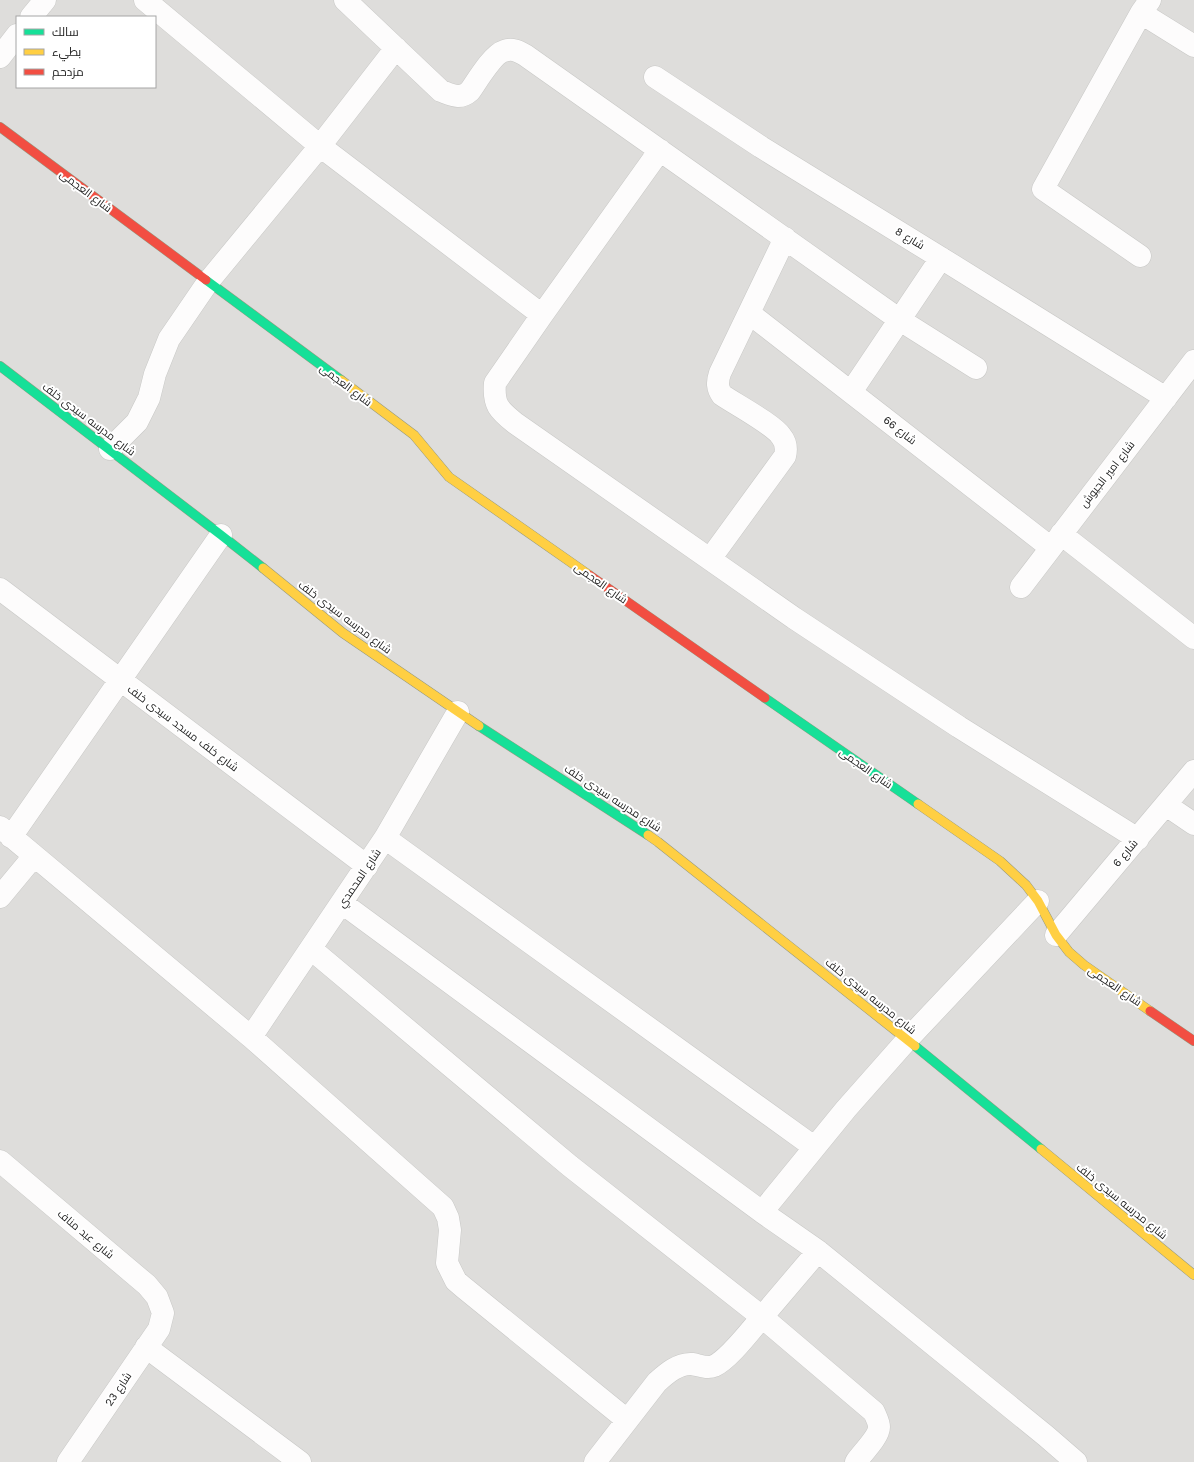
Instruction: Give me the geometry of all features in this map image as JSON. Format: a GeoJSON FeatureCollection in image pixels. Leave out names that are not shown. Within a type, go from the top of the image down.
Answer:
{"type":"FeatureCollection","features":[{"type":"Feature","properties":{"kind":"street"},"geometry":{"type":"LineString","coordinates":[[32,16],[44,0]]}},
{"type":"Feature","properties":{"kind":"street"},"geometry":{"type":"LineString","coordinates":[[145,0],[165,7],[320,146],[542,315]]}},
{"type":"Feature","properties":{"kind":"street"},"geometry":{"type":"LineString","coordinates":[[346,0],[441,91],[455,97],[460,97],[470,91],[497,54],[510,50],[517,51],[525,55],[900,320],[976,368]]}},
{"type":"Feature","properties":{"kind":"street"},"geometry":{"type":"LineString","coordinates":[[1140,256],[1043,189],[1145,7],[1194,46]]}},
{"type":"Feature","properties":{"kind":"street"},"geometry":{"type":"LineString","coordinates":[[0,57],[16,36]]}},
{"type":"Feature","properties":{"kind":"street"},"geometry":{"type":"LineString","coordinates":[[110,449],[137,422],[149,398],[155,374],[169,340],[208,282],[320,146],[396,48]]}},
{"type":"Feature","properties":{"kind":"street","name":"شارع 8"},"geometry":{"type":"LineString","coordinates":[[655,77],[761,147],[1166,398]]}},
{"type":"Feature","properties":{"kind":"street","name":"شارع العجمى"},"geometry":{"type":"LineString","coordinates":[[0,127],[414,435],[439,467],[449,477],[1000,861],[1026,885],[1038,900],[1056,935],[1069,952],[1084,965],[1194,1040]]}},
{"type":"Feature","properties":{"kind":"street"},"geometry":{"type":"LineString","coordinates":[[660,150],[495,383],[494,395],[496,404],[504,414],[515,423],[794,618],[959,727],[1138,839]]}},
{"type":"Feature","properties":{"kind":"street"},"geometry":{"type":"LineString","coordinates":[[710,559],[784,456],[787,449],[781,435],[772,427],[722,395],[719,390],[718,381],[785,238]]}},
{"type":"Feature","properties":{"kind":"street"},"geometry":{"type":"LineString","coordinates":[[851,392],[941,258]]}},
{"type":"Feature","properties":{"kind":"street","name":"شارع 66"},"geometry":{"type":"LineString","coordinates":[[749,313],[851,392],[1056,541],[1194,638]]}},
{"type":"Feature","properties":{"kind":"street","name":"شارع امير الجيوش"},"geometry":{"type":"LineString","coordinates":[[1020,587],[1194,361]]}},
{"type":"Feature","properties":{"kind":"street","name":"شارع مدرسه سيدى خلف"},"geometry":{"type":"LineString","coordinates":[[0,366],[221,535],[343,633],[458,712],[658,842],[907,1040],[1194,1275]]}},
{"type":"Feature","properties":{"kind":"street"},"geometry":{"type":"LineString","coordinates":[[221,535],[120,680],[6,832],[251,1037],[443,1207],[448,1218],[450,1230],[447,1263],[453,1276],[463,1287],[628,1420]]}},
{"type":"Feature","properties":{"kind":"street","name":"شارع خلف مسجد سيدى خلف"},"geometry":{"type":"LineString","coordinates":[[0,589],[367,866]]}},
{"type":"Feature","properties":{"kind":"street","name":"شارع المحمدي"},"geometry":{"type":"LineString","coordinates":[[251,1037],[386,838],[458,712]]}},
{"type":"Feature","properties":{"kind":"street","name":"شارع 6"},"geometry":{"type":"LineString","coordinates":[[1056,935],[1194,771]]}},
{"type":"Feature","properties":{"kind":"street"},"geometry":{"type":"LineString","coordinates":[[1166,805],[1194,824]]}},
{"type":"Feature","properties":{"kind":"street"},"geometry":{"type":"LineString","coordinates":[[386,838],[814,1147]]}},
{"type":"Feature","properties":{"kind":"street"},"geometry":{"type":"LineString","coordinates":[[0,897],[34,856]]}},
{"type":"Feature","properties":{"kind":"street"},"geometry":{"type":"LineString","coordinates":[[762,1212],[846,1109],[907,1040],[1038,900]]}},
{"type":"Feature","properties":{"kind":"street"},"geometry":{"type":"LineString","coordinates":[[342,903],[762,1212],[818,1251],[1076,1462]]}},
{"type":"Feature","properties":{"kind":"street"},"geometry":{"type":"LineString","coordinates":[[311,949],[570,1166],[762,1317],[874,1412],[878,1420],[879,1428],[876,1435],[856,1462]]}},
{"type":"Feature","properties":{"kind":"street","name":"شارع عبد مناف"},"geometry":{"type":"LineString","coordinates":[[0,1161],[147,1285],[157,1297],[163,1313]]}},
{"type":"Feature","properties":{"kind":"street"},"geometry":{"type":"LineString","coordinates":[[595,1462],[657,1382],[666,1374],[683,1365],[692,1364],[710,1367],[721,1362],[762,1317],[818,1251]]}},
{"type":"Feature","properties":{"kind":"street","name":"شارع 23"},"geometry":{"type":"LineString","coordinates":[[68,1462],[159,1329],[163,1313]]}},
{"type":"Feature","properties":{"kind":"street"},"geometry":{"type":"LineString","coordinates":[[146,1347],[300,1462]]}},
{"type":"Feature","properties":{"kind":"shaded area"},"geometry":{"type":"Polygon","coordinates":[[[0,0],[1194,0],[1194,1462],[0,1462],[0,0]]]}},
{"type":"Feature","properties":{"kind":"traffic: fast"},"geometry":{"type":"LineString","coordinates":[[206,280],[341,380]]}},
{"type":"Feature","properties":{"kind":"traffic: fast"},"geometry":{"type":"LineString","coordinates":[[0,366],[263,568]]}},
{"type":"Feature","properties":{"kind":"traffic: fast"},"geometry":{"type":"LineString","coordinates":[[765,698],[918,804]]}},
{"type":"Feature","properties":{"kind":"traffic: fast"},"geometry":{"type":"LineString","coordinates":[[479,726],[648,835]]}},
{"type":"Feature","properties":{"kind":"traffic: fast"},"geometry":{"type":"LineString","coordinates":[[915,1046],[1041,1149]]}},
{"type":"Feature","properties":{"kind":"traffic: slow"},"geometry":{"type":"LineString","coordinates":[[341,380],[414,435],[449,477],[589,575]]}},
{"type":"Feature","properties":{"kind":"traffic: slow"},"geometry":{"type":"LineString","coordinates":[[263,568],[343,633],[479,726]]}},
{"type":"Feature","properties":{"kind":"traffic: slow"},"geometry":{"type":"LineString","coordinates":[[918,804],[1000,861],[1026,885],[1038,901],[1056,935],[1069,952],[1084,965],[1150,1011]]}},
{"type":"Feature","properties":{"kind":"traffic: slow"},"geometry":{"type":"LineString","coordinates":[[648,835],[915,1046]]}},
{"type":"Feature","properties":{"kind":"traffic: slow"},"geometry":{"type":"LineString","coordinates":[[1041,1149],[1194,1275]]}},
{"type":"Feature","properties":{"kind":"traffic: jam"},"geometry":{"type":"LineString","coordinates":[[0,127],[206,280]]}},
{"type":"Feature","properties":{"kind":"traffic: jam"},"geometry":{"type":"LineString","coordinates":[[589,575],[765,698]]}},
{"type":"Feature","properties":{"kind":"traffic: jam"},"geometry":{"type":"LineString","coordinates":[[1150,1011],[1194,1041]]}}]}
